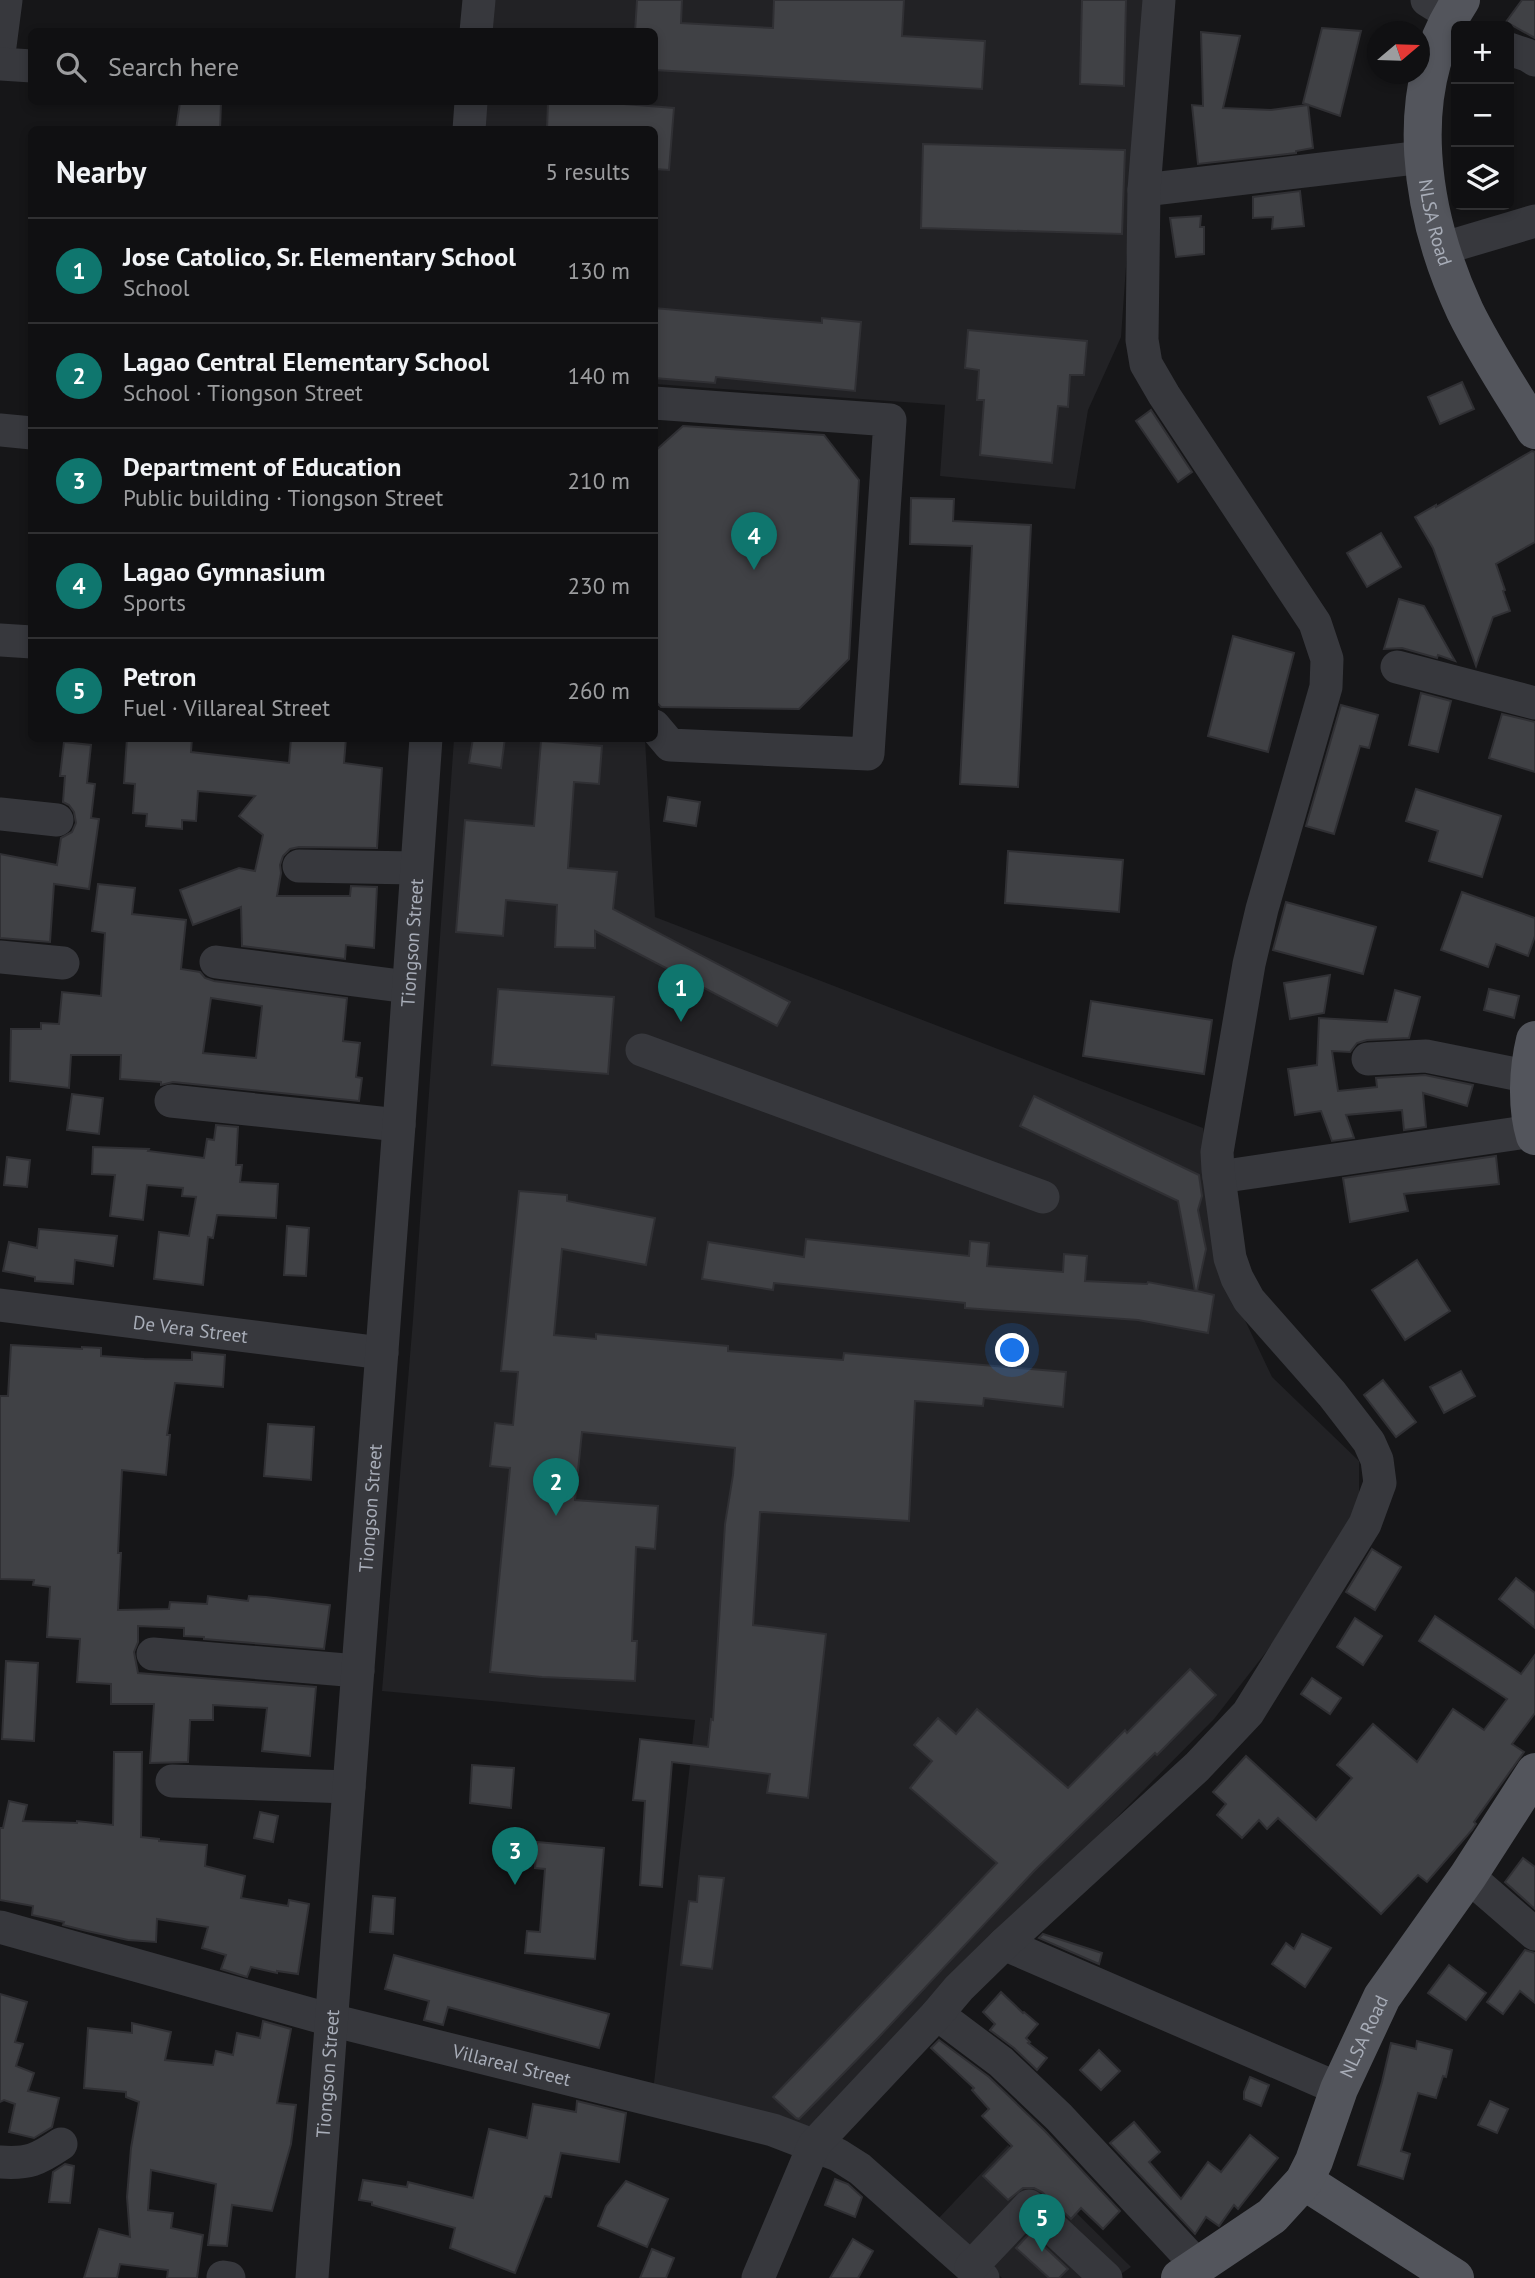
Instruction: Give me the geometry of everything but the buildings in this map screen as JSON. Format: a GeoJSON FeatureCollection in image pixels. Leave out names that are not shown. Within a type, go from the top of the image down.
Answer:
{"type":"FeatureCollection","features":[{"type":"Feature","properties":{"kind":"main road","name":"NLSA Road"},"geometry":{"type":"LineString","coordinates":[[1447,19],[1429,75],[1423,116],[1423,157],[1427,189],[1441,249],[1466,312],[1535,430]]}},
{"type":"Feature","properties":{"kind":"main road"},"geometry":{"type":"LineString","coordinates":[[1534,1134],[1530,1077],[1535,1040]]}},
{"type":"Feature","properties":{"kind":"main road","name":"NLSA Road"},"geometry":{"type":"LineString","coordinates":[[1186,2275],[1272,2216],[1304,2181],[1314,2161],[1339,2088],[1382,1997],[1468,1876],[1535,1772]]}},
{"type":"Feature","properties":{"kind":"main road"},"geometry":{"type":"LineString","coordinates":[[1304,2181],[1455,2278]]}},
{"type":"Feature","properties":{"kind":"street"},"geometry":{"type":"LineString","coordinates":[[0,46],[6,0]]}},
{"type":"Feature","properties":{"kind":"street"},"geometry":{"type":"LineString","coordinates":[[476,28],[478,0]]}},
{"type":"Feature","properties":{"kind":"street"},"geometry":{"type":"LineString","coordinates":[[758,2278],[814,2145],[959,1988],[1234,1730],[1248,1713],[1365,1524],[1380,1483],[1377,1460],[1369,1441],[1250,1300],[1237,1278],[1230,1258],[1217,1152],[1250,964],[1266,897],[1326,687],[1327,659],[1315,623],[1146,364],[1142,341],[1144,190],[1158,0]]}},
{"type":"Feature","properties":{"kind":"street"},"geometry":{"type":"LineString","coordinates":[[1514,51],[1535,60]]}},
{"type":"Feature","properties":{"kind":"street"},"geometry":{"type":"LineString","coordinates":[[0,64],[28,66]]}},
{"type":"Feature","properties":{"kind":"street"},"geometry":{"type":"LineString","coordinates":[[469,126],[471,105]]}},
{"type":"Feature","properties":{"kind":"street"},"geometry":{"type":"LineString","coordinates":[[1144,190],[1423,157]]}},
{"type":"Feature","properties":{"kind":"street"},"geometry":{"type":"LineString","coordinates":[[1441,249],[1535,221]]}},
{"type":"Feature","properties":{"kind":"street"},"geometry":{"type":"LineString","coordinates":[[658,403],[890,420],[867,754],[670,745],[658,731]]}},
{"type":"Feature","properties":{"kind":"street"},"geometry":{"type":"LineString","coordinates":[[0,430],[28,433]]}},
{"type":"Feature","properties":{"kind":"street"},"geometry":{"type":"LineString","coordinates":[[0,640],[28,642]]}},
{"type":"Feature","properties":{"kind":"street"},"geometry":{"type":"LineString","coordinates":[[1398,667],[1535,703]]}},
{"type":"Feature","properties":{"kind":"street","name":"Tiongson Street"},"geometry":{"type":"LineString","coordinates":[[312,2278],[426,742]]}},
{"type":"Feature","properties":{"kind":"street"},"geometry":{"type":"LineString","coordinates":[[0,814],[57,820]]}},
{"type":"Feature","properties":{"kind":"street"},"geometry":{"type":"LineString","coordinates":[[299,866],[416,868]]}},
{"type":"Feature","properties":{"kind":"street"},"geometry":{"type":"LineString","coordinates":[[0,957],[63,963]]}},
{"type":"Feature","properties":{"kind":"street"},"geometry":{"type":"LineString","coordinates":[[216,962],[408,987]]}},
{"type":"Feature","properties":{"kind":"street"},"geometry":{"type":"LineString","coordinates":[[642,1050],[1043,1197]]}},
{"type":"Feature","properties":{"kind":"street"},"geometry":{"type":"LineString","coordinates":[[1368,1059],[1426,1056],[1530,1077]]}},
{"type":"Feature","properties":{"kind":"street"},"geometry":{"type":"LineString","coordinates":[[172,1101],[399,1125]]}},
{"type":"Feature","properties":{"kind":"street"},"geometry":{"type":"LineString","coordinates":[[1219,1177],[1534,1134]]}},
{"type":"Feature","properties":{"kind":"street","name":"De Vera Street"},"geometry":{"type":"LineString","coordinates":[[0,1305],[382,1353]]}},
{"type":"Feature","properties":{"kind":"street"},"geometry":{"type":"LineString","coordinates":[[153,1654],[358,1671]]}},
{"type":"Feature","properties":{"kind":"street"},"geometry":{"type":"LineString","coordinates":[[172,1781],[349,1787]]}},
{"type":"Feature","properties":{"kind":"street"},"geometry":{"type":"LineString","coordinates":[[1468,1876],[1535,1934]]}},
{"type":"Feature","properties":{"kind":"street","name":"Villareal Street"},"geometry":{"type":"LineString","coordinates":[[0,1927],[331,2020],[773,2130],[838,2155],[860,2169],[977,2273]]}},
{"type":"Feature","properties":{"kind":"street"},"geometry":{"type":"LineString","coordinates":[[1004,1944],[1339,2088]]}},
{"type":"Feature","properties":{"kind":"street"},"geometry":{"type":"LineString","coordinates":[[937,2014],[1001,2062],[1059,2117],[1186,2275]]}},
{"type":"Feature","properties":{"kind":"street"},"geometry":{"type":"LineString","coordinates":[[0,2162],[22,2164],[37,2160],[61,2144]]}},
{"type":"Feature","properties":{"kind":"street"},"geometry":{"type":"LineString","coordinates":[[977,2273],[1029,2206],[1107,2278]]}},
{"type":"Feature","properties":{"kind":"shaded area"},"geometry":{"type":"Polygon","coordinates":[[[492,0],[1145,0],[1121,337],[1088,410],[1075,489],[940,476],[945,405],[658,384],[658,126],[484,126],[485,105],[658,105],[658,28],[490,28],[492,0]]]}},
{"type":"Feature","properties":{"kind":"shaded area"},"geometry":{"type":"Polygon","coordinates":[[[454,742],[645,742],[655,917],[1203,1128],[1232,1293],[1272,1377],[1359,1461],[1359,1504],[1270,1647],[1214,1719],[806,2132],[653,2092],[695,1720],[382,1691],[413,1320],[454,742]]]}},
{"type":"Feature","properties":{"kind":"shaded area"},"geometry":{"type":"Polygon","coordinates":[[[1008,2145],[1131,2267],[1115,2278],[1002,2278],[938,2219],[1008,2145]]]}},
{"type":"Feature","properties":{"kind":"place","name":"Lagao Gymnasium"},"geometry":{"type":"Point","coordinates":[754,570]}},
{"type":"Feature","properties":{"kind":"place","name":"Jose Catolico, Sr. Elementary School"},"geometry":{"type":"Point","coordinates":[681,1022]}},
{"type":"Feature","properties":{"kind":"place","name":"Lagao Central Elementary School"},"geometry":{"type":"Point","coordinates":[556,1516]}},
{"type":"Feature","properties":{"kind":"place","name":"Department of Education"},"geometry":{"type":"Point","coordinates":[515,1885]}},
{"type":"Feature","properties":{"kind":"place","name":"Petron"},"geometry":{"type":"Point","coordinates":[1042,2252]}}]}
